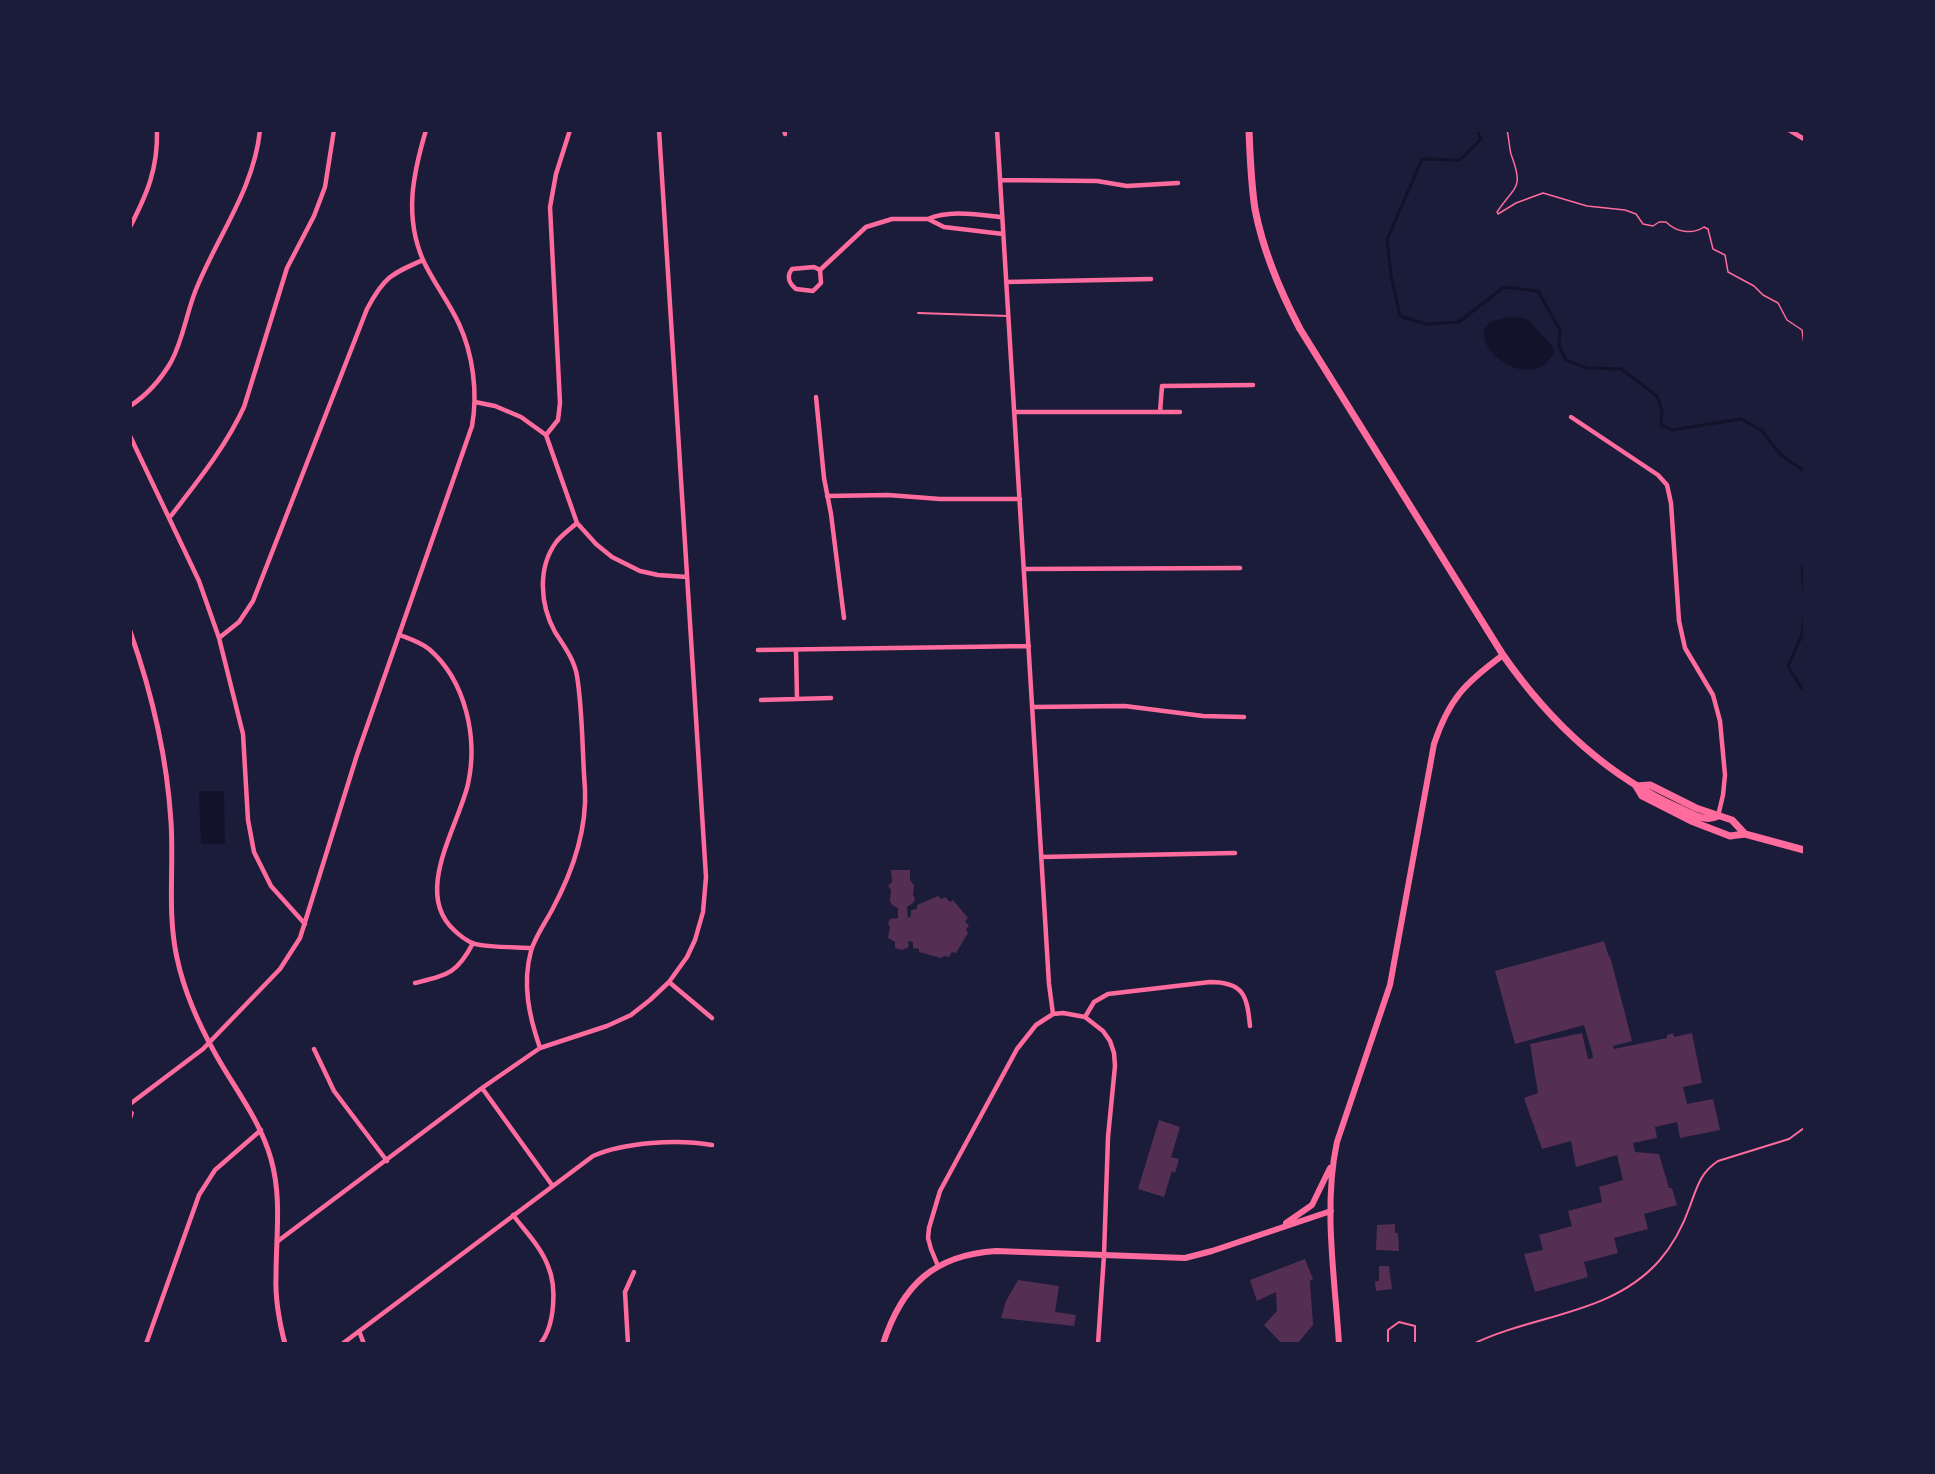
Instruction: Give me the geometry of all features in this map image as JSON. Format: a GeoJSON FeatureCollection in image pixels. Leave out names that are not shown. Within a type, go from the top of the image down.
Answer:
{"type":"FeatureCollection","features":[{"type":"Feature","properties":{"kind":"main road"},"geometry":{"type":"LineString","coordinates":[[1249,130],[1251,178],[1256,209],[1271,267],[1286,302],[1300,329],[1524,685],[1574,740],[1636,786],[1698,817],[1713,819],[1718,816],[1732,820],[1745,834]]}},
{"type":"Feature","properties":{"kind":"main road"},"geometry":{"type":"LineString","coordinates":[[1339,1344],[1331,1211],[1333,1161],[1337,1142],[1390,985],[1434,744],[1442,722],[1462,688],[1503,655]]}},
{"type":"Feature","properties":{"kind":"main road"},"geometry":{"type":"LineString","coordinates":[[1636,786],[1642,796],[1691,821],[1730,836],[1745,834],[1804,850]]}},
{"type":"Feature","properties":{"kind":"main road"},"geometry":{"type":"LineString","coordinates":[[1278,1229],[1312,1205],[1333,1161]]}},
{"type":"Feature","properties":{"kind":"main road"},"geometry":{"type":"LineString","coordinates":[[883,1344],[894,1313],[910,1289],[938,1266],[957,1257],[976,1252],[996,1251],[1185,1258],[1331,1211]]}},
{"type":"Feature","properties":{"kind":"street"},"geometry":{"type":"LineString","coordinates":[[130,227],[154,175],[157,130]]}},
{"type":"Feature","properties":{"kind":"street"},"geometry":{"type":"LineString","coordinates":[[130,406],[147,393],[171,361],[194,294],[246,187],[254,164],[260,130]]}},
{"type":"Feature","properties":{"kind":"street"},"geometry":{"type":"LineString","coordinates":[[170,517],[236,426],[287,268],[314,216],[325,187],[334,130]]}},
{"type":"Feature","properties":{"kind":"street"},"geometry":{"type":"LineString","coordinates":[[130,1104],[159,1084],[209,1042],[280,969],[300,938],[357,755],[472,426],[475,402],[464,336],[423,260],[413,222],[411,205],[414,171],[426,130]]}},
{"type":"Feature","properties":{"kind":"street"},"geometry":{"type":"LineString","coordinates":[[546,435],[558,420],[561,403],[550,207],[556,174],[570,130]]}},
{"type":"Feature","properties":{"kind":"street"},"geometry":{"type":"LineString","coordinates":[[278,1241],[482,1088],[540,1048],[607,1026],[631,1014],[669,982],[687,957],[695,940],[703,912],[706,877],[658,130]]}},
{"type":"Feature","properties":{"kind":"street"},"geometry":{"type":"LineString","coordinates":[[997,130],[1049,984],[1053,1014]]}},
{"type":"Feature","properties":{"kind":"street"},"geometry":{"type":"LineString","coordinates":[[1789,130],[1804,139]]}},
{"type":"Feature","properties":{"kind":"street"},"geometry":{"type":"LineString","coordinates":[[1000,180],[1097,181],[1127,186],[1178,183]]}},
{"type":"Feature","properties":{"kind":"street"},"geometry":{"type":"LineString","coordinates":[[928,219],[937,215],[966,214],[1002,217]]}},
{"type":"Feature","properties":{"kind":"street"},"geometry":{"type":"LineString","coordinates":[[820,270],[866,227],[892,219],[928,219],[952,229],[1003,234]]}},
{"type":"Feature","properties":{"kind":"street"},"geometry":{"type":"LineString","coordinates":[[219,638],[239,622],[253,601],[378,288],[397,271],[423,260]]}},
{"type":"Feature","properties":{"kind":"street"},"geometry":{"type":"LineString","coordinates":[[813,267],[820,270],[821,283],[813,291],[796,289],[790,283],[789,273],[792,269],[813,267]]}},
{"type":"Feature","properties":{"kind":"street"},"geometry":{"type":"LineString","coordinates":[[1006,282],[1151,279]]}},
{"type":"Feature","properties":{"kind":"street"},"geometry":{"type":"LineString","coordinates":[[1160,412],[1162,386],[1253,385]]}},
{"type":"Feature","properties":{"kind":"street"},"geometry":{"type":"LineString","coordinates":[[816,397],[843,618]]}},
{"type":"Feature","properties":{"kind":"street"},"geometry":{"type":"LineString","coordinates":[[475,402],[495,406],[520,417],[546,435],[577,523],[596,544],[626,565],[658,575],[687,577]]}},
{"type":"Feature","properties":{"kind":"street"},"geometry":{"type":"LineString","coordinates":[[1014,412],[1180,412]]}},
{"type":"Feature","properties":{"kind":"street"},"geometry":{"type":"LineString","coordinates":[[1571,417],[1659,475],[1667,485],[1671,502],[1682,636],[1691,660],[1713,695],[1720,721],[1725,775],[1718,816]]}},
{"type":"Feature","properties":{"kind":"street"},"geometry":{"type":"LineString","coordinates":[[130,436],[199,581],[219,638],[243,734],[248,820],[254,852],[271,886],[305,924]]}},
{"type":"Feature","properties":{"kind":"street"},"geometry":{"type":"LineString","coordinates":[[827,496],[888,495],[940,499],[1020,499]]}},
{"type":"Feature","properties":{"kind":"street"},"geometry":{"type":"LineString","coordinates":[[540,1048],[528,1005],[526,982],[532,948],[568,877],[578,849],[585,794],[577,675],[568,651],[554,630],[546,611],[542,591],[543,574],[557,541],[577,523]]}},
{"type":"Feature","properties":{"kind":"street"},"geometry":{"type":"LineString","coordinates":[[1025,569],[1240,568]]}},
{"type":"Feature","properties":{"kind":"street"},"geometry":{"type":"LineString","coordinates":[[130,631],[145,672],[156,713],[165,765],[171,821],[171,928],[177,958],[186,992],[209,1042],[261,1130],[274,1175],[278,1198],[276,1289],[279,1322],[285,1344]]}},
{"type":"Feature","properties":{"kind":"street"},"geometry":{"type":"LineString","coordinates":[[400,635],[428,649],[443,665],[460,693],[468,719],[471,747],[468,784],[436,882],[436,893],[442,915],[447,924],[473,943],[532,948]]}},
{"type":"Feature","properties":{"kind":"street"},"geometry":{"type":"LineString","coordinates":[[758,650],[1029,646]]}},
{"type":"Feature","properties":{"kind":"street"},"geometry":{"type":"LineString","coordinates":[[796,650],[797,699]]}},
{"type":"Feature","properties":{"kind":"street"},"geometry":{"type":"LineString","coordinates":[[761,700],[831,699]]}},
{"type":"Feature","properties":{"kind":"street"},"geometry":{"type":"LineString","coordinates":[[1032,707],[1125,706],[1203,716],[1244,717]]}},
{"type":"Feature","properties":{"kind":"street"},"geometry":{"type":"LineString","coordinates":[[1041,857],[1235,853]]}},
{"type":"Feature","properties":{"kind":"street"},"geometry":{"type":"LineString","coordinates":[[415,983],[436,978],[457,968],[464,961],[473,943]]}},
{"type":"Feature","properties":{"kind":"street"},"geometry":{"type":"LineString","coordinates":[[669,982],[712,1018]]}},
{"type":"Feature","properties":{"kind":"street"},"geometry":{"type":"LineString","coordinates":[[1085,1017],[1094,1002],[1108,994],[1223,982],[1232,984],[1243,994],[1250,1026]]}},
{"type":"Feature","properties":{"kind":"street"},"geometry":{"type":"LineString","coordinates":[[938,1266],[928,1238],[940,1191],[1017,1048],[1036,1025],[1053,1014],[1063,1013],[1085,1017],[1103,1031],[1110,1041],[1115,1059],[1106,1165],[1104,1255],[1098,1344]]}},
{"type":"Feature","properties":{"kind":"street"},"geometry":{"type":"LineString","coordinates":[[314,1049],[334,1091],[387,1161]]}},
{"type":"Feature","properties":{"kind":"street"},"geometry":{"type":"LineString","coordinates":[[482,1088],[552,1185]]}},
{"type":"Feature","properties":{"kind":"street"},"geometry":{"type":"LineString","coordinates":[[146,1344],[199,1195],[215,1170],[261,1130]]}},
{"type":"Feature","properties":{"kind":"street"},"geometry":{"type":"LineString","coordinates":[[342,1344],[593,1156],[618,1147],[694,1142],[712,1145]]}},
{"type":"Feature","properties":{"kind":"street"},"geometry":{"type":"LineString","coordinates":[[513,1215],[549,1267],[552,1320],[547,1335],[540,1344]]}},
{"type":"Feature","properties":{"kind":"street"},"geometry":{"type":"LineString","coordinates":[[628,1344],[625,1292],[634,1272]]}},
{"type":"Feature","properties":{"kind":"street"},"geometry":{"type":"LineString","coordinates":[[359,1331],[364,1344]]}},
{"type":"Feature","properties":{"kind":"lane"},"geometry":{"type":"LineString","coordinates":[[918,313],[1008,316]]}},
{"type":"Feature","properties":{"kind":"lane"},"geometry":{"type":"LineString","coordinates":[[130,1109],[133,1113],[130,1122]]}},
{"type":"Feature","properties":{"kind":"lane"},"geometry":{"type":"LineString","coordinates":[[1473,1344],[1512,1328],[1606,1300],[1623,1292],[1659,1261],[1677,1237],[1700,1178],[1709,1167],[1718,1161],[1789,1139],[1804,1128]]}},
{"type":"Feature","properties":{"kind":"lane"},"geometry":{"type":"LineString","coordinates":[[1388,1344],[1388,1330],[1398,1322],[1416,1326],[1415,1344]]}},
{"type":"Feature","properties":{"kind":"path"},"geometry":{"type":"LineString","coordinates":[[1507,130],[1510,151],[1519,177],[1515,189],[1497,212],[1498,214],[1516,203],[1543,193],[1587,206],[1625,210],[1636,214],[1643,224],[1653,226],[1659,222],[1666,222],[1671,227],[1693,232],[1704,227],[1708,229],[1713,249],[1725,255],[1728,272],[1754,286],[1763,295],[1778,303],[1787,320],[1802,330],[1804,344]]}},
{"type":"Feature","properties":{"kind":"shaded area"},"geometry":{"type":"Polygon","coordinates":[[[1509,317],[1528,320],[1554,349],[1554,355],[1542,366],[1524,370],[1516,368],[1500,360],[1489,348],[1485,339],[1485,327],[1492,321],[1509,317]]]}},
{"type":"Feature","properties":{"kind":"shaded area"},"geometry":{"type":"Polygon","coordinates":[[[199,791],[224,791],[225,844],[201,844],[199,791]]]}},
{"type":"Feature","properties":{"kind":"building"},"geometry":{"type":"Polygon","coordinates":[[[891,870],[910,870],[915,899],[907,907],[908,918],[911,916],[911,910],[917,909],[917,905],[938,896],[941,899],[945,897],[950,902],[953,900],[968,918],[965,921],[969,926],[966,929],[968,933],[956,953],[952,952],[949,957],[941,958],[919,952],[919,949],[913,948],[913,942],[908,941],[909,947],[902,950],[895,948],[895,942],[888,938],[890,919],[898,918],[898,908],[890,901],[891,890],[888,886],[892,882],[891,870]]]}},
{"type":"Feature","properties":{"kind":"building"},"geometry":{"type":"Polygon","coordinates":[[[1604,941],[1632,1041],[1613,1046],[1614,1049],[1667,1038],[1667,1035],[1673,1033],[1674,1037],[1692,1033],[1702,1083],[1683,1087],[1687,1104],[1713,1099],[1720,1130],[1680,1138],[1677,1122],[1655,1127],[1657,1138],[1633,1143],[1635,1152],[1659,1154],[1669,1188],[1672,1188],[1677,1205],[1644,1214],[1648,1229],[1614,1238],[1618,1253],[1584,1262],[1588,1277],[1535,1292],[1524,1254],[1543,1250],[1539,1235],[1572,1226],[1568,1211],[1602,1202],[1599,1187],[1623,1180],[1617,1155],[1576,1167],[1571,1141],[1542,1149],[1524,1098],[1538,1093],[1530,1044],[1582,1033],[1588,1059],[1593,1058],[1592,1052],[1584,1025],[1515,1044],[1495,971],[1604,941]]]}},
{"type":"Feature","properties":{"kind":"building"},"geometry":{"type":"Polygon","coordinates":[[[1159,1120],[1180,1127],[1171,1157],[1179,1159],[1175,1173],[1172,1171],[1164,1197],[1138,1189],[1159,1120]]]}},
{"type":"Feature","properties":{"kind":"building"},"geometry":{"type":"Polygon","coordinates":[[[1395,1224],[1399,1251],[1376,1250],[1377,1225],[1395,1224]]]}},
{"type":"Feature","properties":{"kind":"building"},"geometry":{"type":"Polygon","coordinates":[[[1305,1259],[1313,1279],[1310,1281],[1313,1325],[1297,1344],[1282,1344],[1264,1325],[1277,1311],[1276,1292],[1257,1301],[1250,1280],[1305,1259]]]}},
{"type":"Feature","properties":{"kind":"building"},"geometry":{"type":"Polygon","coordinates":[[[1379,1266],[1389,1266],[1392,1289],[1376,1291],[1375,1281],[1379,1281],[1379,1266]]]}},
{"type":"Feature","properties":{"kind":"building"},"geometry":{"type":"Polygon","coordinates":[[[1018,1280],[1059,1286],[1055,1312],[1076,1315],[1074,1326],[1001,1318],[1006,1301],[1018,1280]]]}},
{"type":"Feature","properties":{"kind":"waterway"},"geometry":{"type":"LineString","coordinates":[[1477,130],[1481,139],[1460,160],[1422,159],[1387,240],[1391,275],[1400,316],[1426,324],[1459,322],[1504,287],[1538,291],[1560,330],[1559,346],[1566,360],[1587,368],[1621,369],[1657,396],[1662,411],[1661,425],[1672,430],[1741,419],[1761,430],[1781,455],[1804,471]]}},
{"type":"Feature","properties":{"kind":"waterway"},"geometry":{"type":"LineString","coordinates":[[1804,566],[1802,568],[1804,592]]}},
{"type":"Feature","properties":{"kind":"waterway"},"geometry":{"type":"LineString","coordinates":[[1804,619],[1802,635],[1788,666],[1804,689]]}}]}
